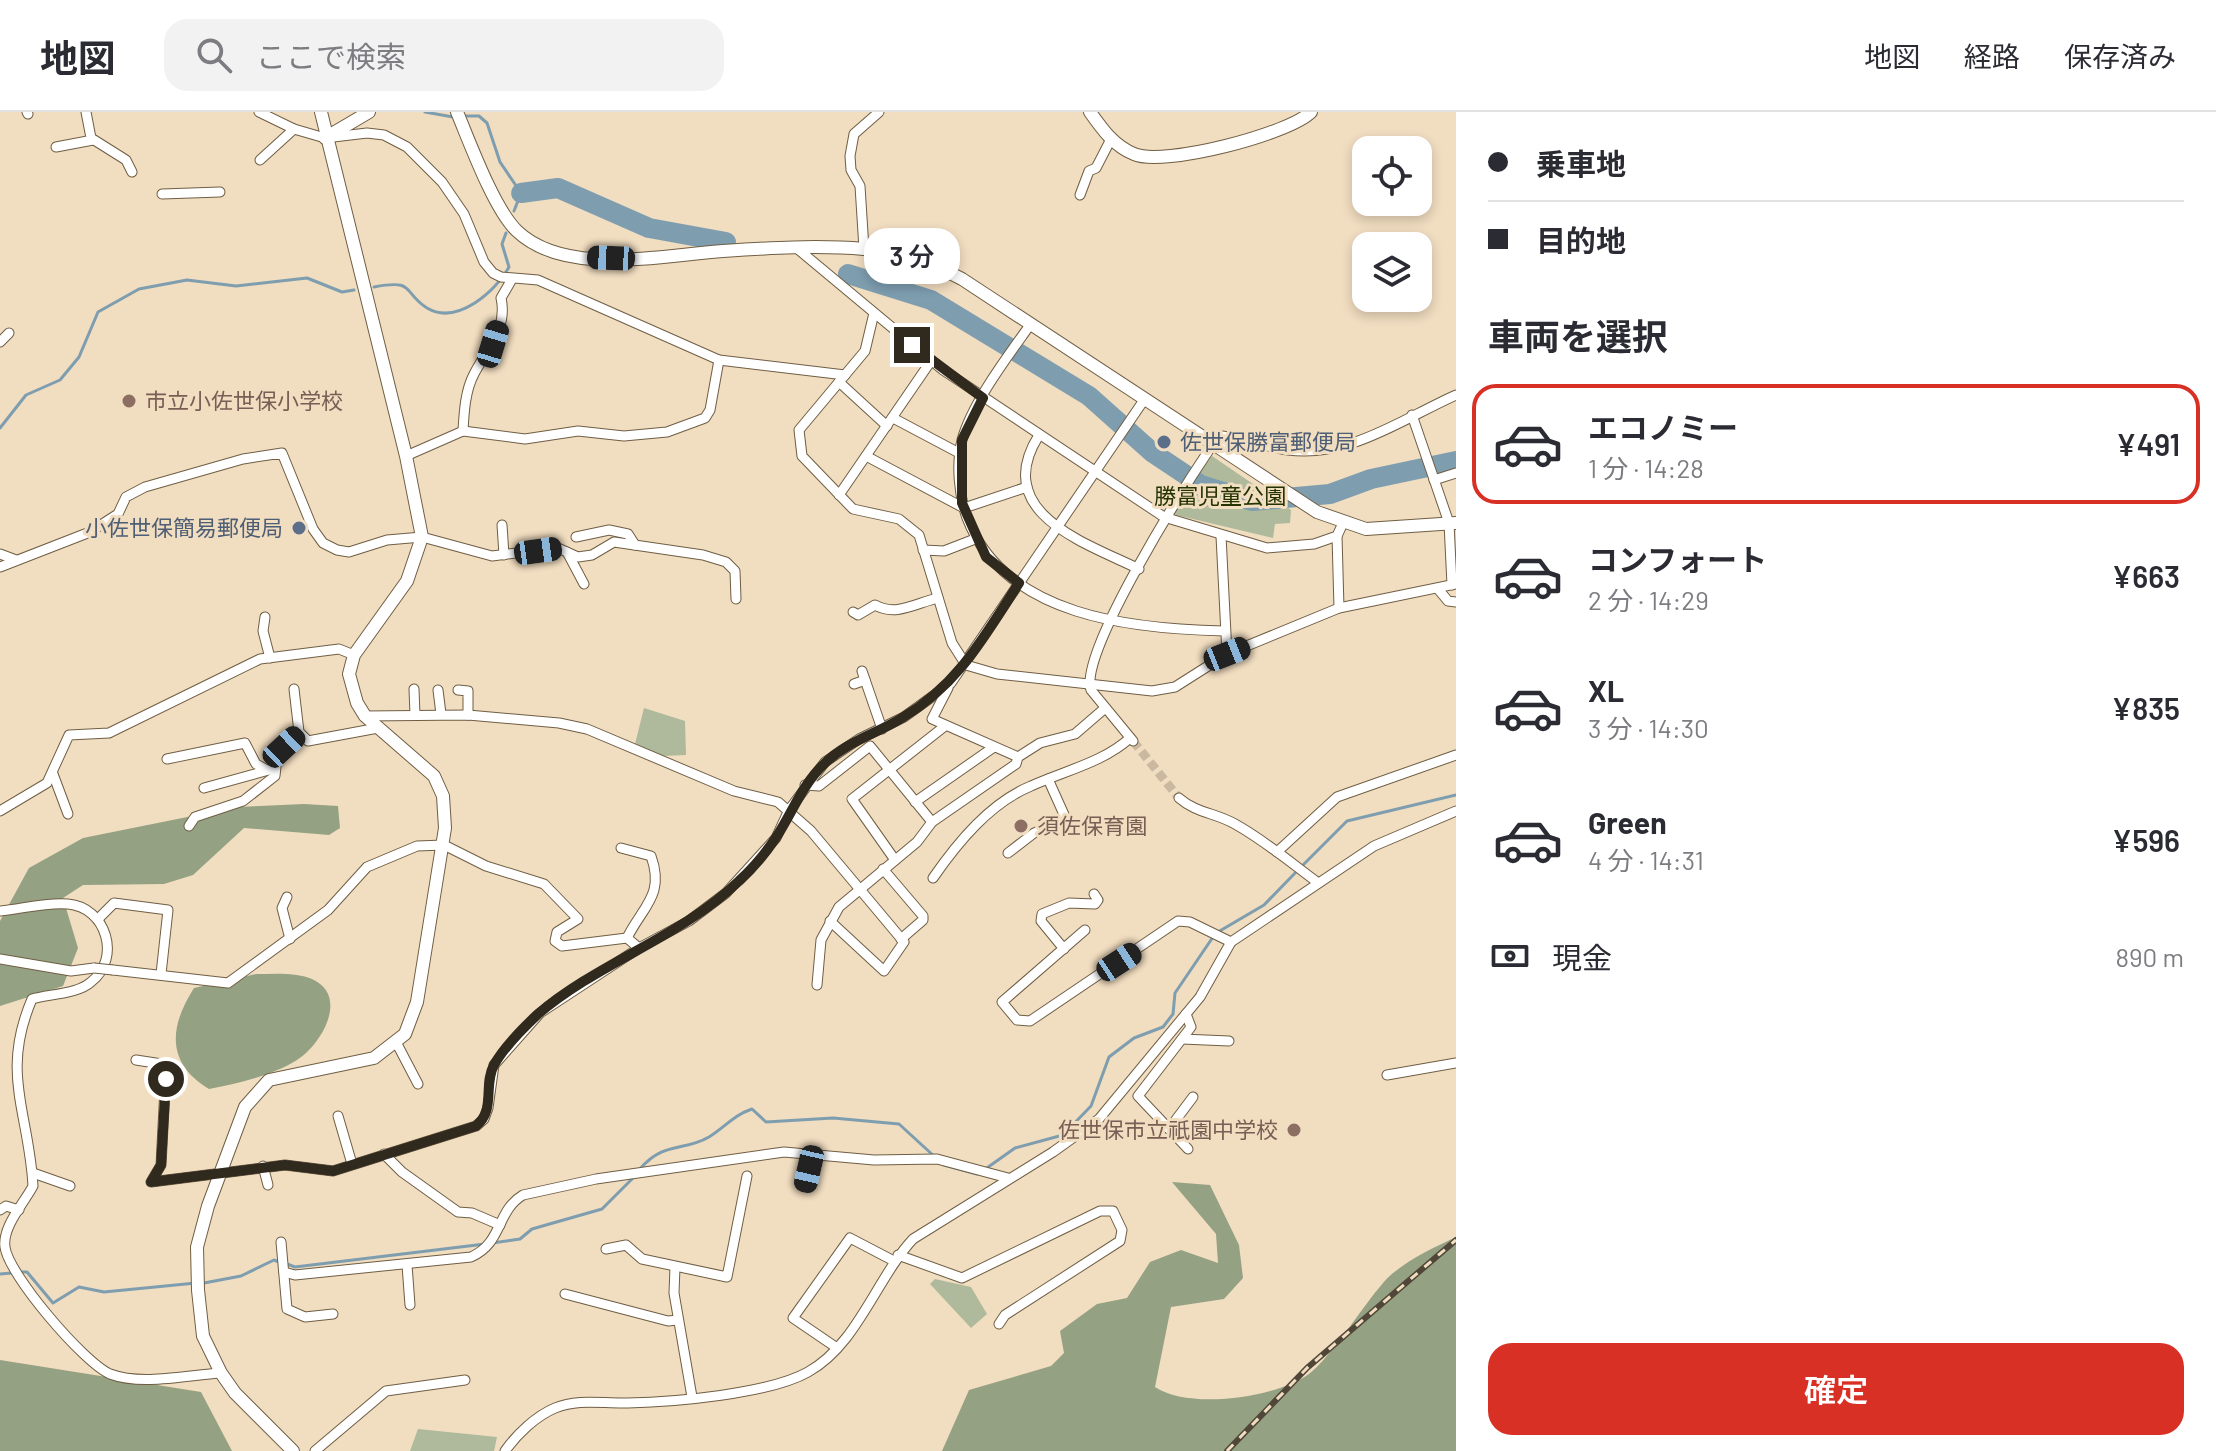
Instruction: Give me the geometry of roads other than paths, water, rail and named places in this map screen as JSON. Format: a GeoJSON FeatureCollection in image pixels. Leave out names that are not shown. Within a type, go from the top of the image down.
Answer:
{"type":"FeatureCollection","features":[{"type":"Feature","properties":{"kind":"street"},"geometry":{"type":"LineString","coordinates":[[86,112],[93,140]]}},
{"type":"Feature","properties":{"kind":"street"},"geometry":{"type":"LineString","coordinates":[[259,112],[294,129],[325,138],[367,133],[384,135],[407,147],[442,182],[464,214],[484,262],[508,278],[538,280],[719,360],[842,378],[890,422],[961,454]]}},
{"type":"Feature","properties":{"kind":"street"},"geometry":{"type":"LineString","coordinates":[[293,1451],[235,1393],[221,1373],[203,1336],[197,1247],[220,1171],[245,1107],[269,1080],[374,1058],[405,1034],[417,1002],[444,845],[443,796],[434,776],[365,716],[357,703],[349,674],[354,655],[407,581],[422,537],[406,456],[321,112]]}},
{"type":"Feature","properties":{"kind":"street"},"geometry":{"type":"LineString","coordinates":[[325,138],[369,112]]}},
{"type":"Feature","properties":{"kind":"street"},"geometry":{"type":"LineString","coordinates":[[864,249],[860,186],[851,170],[850,156],[854,134],[879,112]]}},
{"type":"Feature","properties":{"kind":"street"},"geometry":{"type":"LineString","coordinates":[[1090,112],[1111,139],[1136,156],[1156,158],[1264,133],[1300,122],[1311,112]]}},
{"type":"Feature","properties":{"kind":"street"},"geometry":{"type":"LineString","coordinates":[[459,118],[499,205],[515,229],[555,254],[667,257],[771,248],[864,249],[933,264],[1308,507],[1343,523],[1378,529],[1453,523]]}},
{"type":"Feature","properties":{"kind":"street"},"geometry":{"type":"LineString","coordinates":[[260,160],[294,129]]}},
{"type":"Feature","properties":{"kind":"street"},"geometry":{"type":"LineString","coordinates":[[1080,195],[1089,171],[1096,168],[1111,139]]}},
{"type":"Feature","properties":{"kind":"street"},"geometry":{"type":"LineString","coordinates":[[56,147],[93,140],[126,160],[132,172]]}},
{"type":"Feature","properties":{"kind":"street"},"geometry":{"type":"LineString","coordinates":[[162,194],[220,192]]}},
{"type":"Feature","properties":{"kind":"street"},"geometry":{"type":"LineString","coordinates":[[799,250],[931,361],[1164,517],[1267,548],[1314,544],[1337,536]]}},
{"type":"Feature","properties":{"kind":"street"},"geometry":{"type":"LineString","coordinates":[[463,431],[472,376],[493,344],[504,312],[501,298],[508,278]]}},
{"type":"Feature","properties":{"kind":"street"},"geometry":{"type":"LineString","coordinates":[[874,313],[865,351],[804,421],[799,441],[810,467],[853,509],[909,525],[919,535],[952,643],[966,665],[997,674],[1152,691],[1175,687],[1227,654],[1339,608],[1454,585],[1453,523],[1434,480],[1412,415]]}},
{"type":"Feature","properties":{"kind":"street"},"geometry":{"type":"LineString","coordinates":[[1030,325],[983,398],[962,440],[959,478],[964,508],[975,539],[986,557],[1019,583],[1084,614],[1145,627],[1224,631]]}},
{"type":"Feature","properties":{"kind":"street"},"geometry":{"type":"LineString","coordinates":[[0,342],[9,333]]}},
{"type":"Feature","properties":{"kind":"street"},"geometry":{"type":"LineString","coordinates":[[406,456],[463,431],[525,439],[578,431],[624,436],[667,432],[705,418],[710,410],[719,360]]}},
{"type":"Feature","properties":{"kind":"street"},"geometry":{"type":"LineString","coordinates":[[839,495],[931,361]]}},
{"type":"Feature","properties":{"kind":"street"},"geometry":{"type":"LineString","coordinates":[[1089,684],[1111,621],[1164,517],[1213,444],[1222,436],[1287,450],[1333,448],[1359,442],[1456,395]]}},
{"type":"Feature","properties":{"kind":"street"},"geometry":{"type":"LineString","coordinates":[[1018,757],[932,719],[951,683],[1144,400]]}},
{"type":"Feature","properties":{"kind":"street"},"geometry":{"type":"LineString","coordinates":[[1039,435],[1028,457],[1027,487],[1034,505],[1056,528],[1139,569]]}},
{"type":"Feature","properties":{"kind":"street"},"geometry":{"type":"LineString","coordinates":[[0,567],[35,556],[90,532],[118,514],[126,497],[145,487],[282,453],[307,517],[323,543],[349,552],[387,540],[422,537],[492,556],[558,548],[578,557],[592,555],[614,542],[703,555],[726,562],[735,571],[736,599]]}},
{"type":"Feature","properties":{"kind":"street"},"geometry":{"type":"LineString","coordinates":[[866,456],[964,508],[1027,487]]}},
{"type":"Feature","properties":{"kind":"street"},"geometry":{"type":"LineString","coordinates":[[1434,480],[1456,473]]}},
{"type":"Feature","properties":{"kind":"street"},"geometry":{"type":"LineString","coordinates":[[1339,608],[1337,536],[1343,523]]}},
{"type":"Feature","properties":{"kind":"street"},"geometry":{"type":"LineString","coordinates":[[502,525],[504,555]]}},
{"type":"Feature","properties":{"kind":"street"},"geometry":{"type":"LineString","coordinates":[[576,537],[609,530],[628,534],[635,545]]}},
{"type":"Feature","properties":{"kind":"street"},"geometry":{"type":"LineString","coordinates":[[1221,536],[1227,654]]}},
{"type":"Feature","properties":{"kind":"street"},"geometry":{"type":"LineString","coordinates":[[923,550],[944,551],[975,539]]}},
{"type":"Feature","properties":{"kind":"street"},"geometry":{"type":"LineString","coordinates":[[567,552],[584,584]]}},
{"type":"Feature","properties":{"kind":"street"},"geometry":{"type":"LineString","coordinates":[[0,554],[16,560]]}},
{"type":"Feature","properties":{"kind":"street"},"geometry":{"type":"LineString","coordinates":[[1438,589],[1448,601],[1456,602]]}},
{"type":"Feature","properties":{"kind":"street"},"geometry":{"type":"LineString","coordinates":[[853,612],[858,615],[875,605],[888,612],[897,612],[908,605],[938,598]]}},
{"type":"Feature","properties":{"kind":"street"},"geometry":{"type":"LineString","coordinates":[[265,617],[263,631],[270,658]]}},
{"type":"Feature","properties":{"kind":"street"},"geometry":{"type":"LineString","coordinates":[[0,811],[47,783],[69,735],[109,733],[155,714],[245,663],[339,649],[354,655]]}},
{"type":"Feature","properties":{"kind":"street"},"geometry":{"type":"LineString","coordinates":[[854,684],[863,675],[882,729]]}},
{"type":"Feature","properties":{"kind":"street"},"geometry":{"type":"LineString","coordinates":[[136,1060],[162,1064],[166,1069],[161,1165],[151,1182],[263,1166],[285,1165],[322,1171],[476,1126],[484,1119],[494,1065],[525,1026],[639,948],[689,921],[740,880],[776,838],[805,785],[825,762],[951,683]]}},
{"type":"Feature","properties":{"kind":"street"},"geometry":{"type":"LineString","coordinates":[[933,878],[959,840],[1016,794],[1117,750],[1132,739],[1104,709],[1089,684]]}},
{"type":"Feature","properties":{"kind":"street"},"geometry":{"type":"LineString","coordinates":[[294,689],[299,732],[308,741],[378,728]]}},
{"type":"Feature","properties":{"kind":"street"},"geometry":{"type":"LineString","coordinates":[[414,689],[415,715]]}},
{"type":"Feature","properties":{"kind":"street"},"geometry":{"type":"LineString","coordinates":[[438,690],[441,714]]}},
{"type":"Feature","properties":{"kind":"street"},"geometry":{"type":"LineString","coordinates":[[458,690],[468,691],[468,715]]}},
{"type":"Feature","properties":{"kind":"street"},"geometry":{"type":"LineString","coordinates":[[817,985],[817,956],[830,921],[839,907],[917,842],[932,822],[1016,764],[1018,757],[1040,743],[1075,734],[1104,709]]}},
{"type":"Feature","properties":{"kind":"street"},"geometry":{"type":"LineString","coordinates":[[365,716],[468,715],[533,719],[587,729],[734,791],[778,802],[811,831],[904,942],[884,971],[830,921]]}},
{"type":"Feature","properties":{"kind":"street"},"geometry":{"type":"LineString","coordinates":[[895,860],[852,799],[945,726]]}},
{"type":"Feature","properties":{"kind":"street"},"geometry":{"type":"LineString","coordinates":[[189,826],[195,817],[243,801],[275,776],[272,769],[277,757],[299,732]]}},
{"type":"Feature","properties":{"kind":"street"},"geometry":{"type":"LineString","coordinates":[[167,759],[245,743],[256,764],[272,769]]}},
{"type":"Feature","properties":{"kind":"street"},"geometry":{"type":"LineString","coordinates":[[805,785],[819,786],[870,746],[932,822]]}},
{"type":"Feature","properties":{"kind":"street"},"geometry":{"type":"LineString","coordinates":[[915,802],[994,747]]}},
{"type":"Feature","properties":{"kind":"street"},"geometry":{"type":"LineString","coordinates":[[1277,852],[1337,797],[1456,755]]}},
{"type":"Feature","properties":{"kind":"street"},"geometry":{"type":"LineString","coordinates":[[204,788],[272,769]]}},
{"type":"Feature","properties":{"kind":"street"},"geometry":{"type":"LineString","coordinates":[[53,774],[68,814]]}},
{"type":"Feature","properties":{"kind":"street"},"geometry":{"type":"LineString","coordinates":[[1008,853],[1034,833],[1066,819],[1048,779]]}},
{"type":"Feature","properties":{"kind":"street"},"geometry":{"type":"LineString","coordinates":[[1179,798],[1192,809],[1231,821],[1317,882]]}},
{"type":"Feature","properties":{"kind":"street"},"geometry":{"type":"LineString","coordinates":[[505,1451],[522,1430],[556,1407],[585,1401],[628,1403],[692,1397],[785,1382],[818,1366],[837,1348],[896,1258],[935,1224],[1099,1119],[1186,1014],[1231,942],[1374,846],[1456,811]]}},
{"type":"Feature","properties":{"kind":"street"},"geometry":{"type":"LineString","coordinates":[[0,959],[71,971],[94,968],[228,983],[328,910],[367,867],[400,850],[444,845],[486,866],[544,884],[578,919],[557,932],[555,941],[562,946],[627,938],[639,948]]}},
{"type":"Feature","properties":{"kind":"street"},"geometry":{"type":"LineString","coordinates":[[621,848],[651,856],[654,865],[655,897],[627,938]]}},
{"type":"Feature","properties":{"kind":"street"},"geometry":{"type":"LineString","coordinates":[[883,869],[923,916],[923,920],[901,939]]}},
{"type":"Feature","properties":{"kind":"street"},"geometry":{"type":"LineString","coordinates":[[1064,949],[1041,921],[1042,914],[1069,903],[1095,904],[1098,900],[1094,894]]}},
{"type":"Feature","properties":{"kind":"street"},"geometry":{"type":"LineString","coordinates":[[287,897],[282,908],[290,939]]}},
{"type":"Feature","properties":{"kind":"street"},"geometry":{"type":"LineString","coordinates":[[99,918],[114,903],[168,910],[161,974]]}},
{"type":"Feature","properties":{"kind":"street"},"geometry":{"type":"LineString","coordinates":[[0,911],[69,904],[85,908],[99,918],[107,934],[107,952],[94,980],[85,987],[32,999],[16,1023],[10,1048],[15,1110],[33,1173],[33,1186],[7,1231],[4,1245],[9,1262],[95,1365],[110,1374],[131,1378],[221,1373]]}},
{"type":"Feature","properties":{"kind":"street"},"geometry":{"type":"LineString","coordinates":[[1085,930],[1002,1002],[1017,1020],[1030,1021],[1178,921],[1190,922],[1231,942]]}},
{"type":"Feature","properties":{"kind":"street"},"geometry":{"type":"LineString","coordinates":[[1186,1014],[1191,1027],[1138,1096],[1188,1149]]}},
{"type":"Feature","properties":{"kind":"street"},"geometry":{"type":"LineString","coordinates":[[1182,1039],[1229,1041]]}},
{"type":"Feature","properties":{"kind":"street"},"geometry":{"type":"LineString","coordinates":[[396,1042],[418,1084]]}},
{"type":"Feature","properties":{"kind":"street"},"geometry":{"type":"LineString","coordinates":[[1387,1075],[1456,1063]]}},
{"type":"Feature","properties":{"kind":"street"},"geometry":{"type":"LineString","coordinates":[[1169,1129],[1193,1097]]}},
{"type":"Feature","properties":{"kind":"street"},"geometry":{"type":"LineString","coordinates":[[338,1116],[352,1164]]}},
{"type":"Feature","properties":{"kind":"street"},"geometry":{"type":"LineString","coordinates":[[284,1272],[295,1275],[471,1257],[492,1244],[515,1200],[523,1195],[625,1174],[784,1152],[813,1152],[874,1160],[937,1159],[1008,1178]]}},
{"type":"Feature","properties":{"kind":"street"},"geometry":{"type":"LineString","coordinates":[[805,1186],[813,1152]]}},
{"type":"Feature","properties":{"kind":"street"},"geometry":{"type":"LineString","coordinates":[[384,1154],[402,1172],[458,1212],[472,1213],[500,1225]]}},
{"type":"Feature","properties":{"kind":"street"},"geometry":{"type":"LineString","coordinates":[[263,1166],[268,1185]]}},
{"type":"Feature","properties":{"kind":"street"},"geometry":{"type":"LineString","coordinates":[[33,1173],[70,1186]]}},
{"type":"Feature","properties":{"kind":"street"},"geometry":{"type":"LineString","coordinates":[[606,1249],[626,1245],[642,1259],[727,1277],[747,1176]]}},
{"type":"Feature","properties":{"kind":"street"},"geometry":{"type":"LineString","coordinates":[[0,1210],[6,1206],[19,1210]]}},
{"type":"Feature","properties":{"kind":"street"},"geometry":{"type":"LineString","coordinates":[[837,1348],[793,1318],[850,1238],[896,1258],[962,1278],[1100,1211],[1113,1211],[1122,1230],[1120,1241],[1005,1315],[999,1324]]}},
{"type":"Feature","properties":{"kind":"street"},"geometry":{"type":"LineString","coordinates":[[281,1242],[287,1309],[305,1317],[333,1314]]}},
{"type":"Feature","properties":{"kind":"street"},"geometry":{"type":"LineString","coordinates":[[407,1265],[410,1305]]}},
{"type":"Feature","properties":{"kind":"street"},"geometry":{"type":"LineString","coordinates":[[675,1267],[678,1320],[692,1397]]}},
{"type":"Feature","properties":{"kind":"street"},"geometry":{"type":"LineString","coordinates":[[565,1294],[668,1321],[678,1320]]}},
{"type":"Feature","properties":{"kind":"street"},"geometry":{"type":"LineString","coordinates":[[315,1451],[386,1391],[465,1380]]}},
{"type":"Feature","properties":{"kind":"waterway"},"geometry":{"type":"LineString","coordinates":[[425,112],[453,117]]}},
{"type":"Feature","properties":{"kind":"waterway"},"geometry":{"type":"LineString","coordinates":[[464,116],[479,116],[487,123],[500,162],[521,193],[514,211]]}},
{"type":"Feature","properties":{"kind":"waterway"},"geometry":{"type":"LineString","coordinates":[[521,193],[558,188],[649,228],[726,242]]}},
{"type":"Feature","properties":{"kind":"waterway"},"geometry":{"type":"LineString","coordinates":[[374,287],[403,286],[427,308],[439,312],[451,313],[463,309],[495,286],[509,267],[502,244],[506,233]]}},
{"type":"Feature","properties":{"kind":"waterway"},"geometry":{"type":"LineString","coordinates":[[848,274],[931,300],[1089,396],[1153,453],[1201,485],[1252,501],[1330,494],[1371,479],[1456,461]]}},
{"type":"Feature","properties":{"kind":"waterway"},"geometry":{"type":"LineString","coordinates":[[0,428],[26,395],[60,380],[79,357],[98,312],[139,289],[187,280],[236,286],[307,278],[342,292],[354,290]]}},
{"type":"Feature","properties":{"kind":"waterway"},"geometry":{"type":"LineString","coordinates":[[1302,866],[1347,821],[1456,795]]}},
{"type":"Feature","properties":{"kind":"waterway"},"geometry":{"type":"LineString","coordinates":[[1218,932],[1264,905],[1297,871]]}},
{"type":"Feature","properties":{"kind":"waterway"},"geometry":{"type":"LineString","coordinates":[[984,1170],[1015,1148],[1063,1135],[1091,1106],[1109,1057],[1134,1038],[1163,1027],[1173,1014],[1175,993],[1213,937]]}},
{"type":"Feature","properties":{"kind":"waterway"},"geometry":{"type":"LineString","coordinates":[[640,1169],[657,1154],[700,1142],[752,1109],[766,1122],[833,1118],[899,1124],[935,1157]]}},
{"type":"Feature","properties":{"kind":"waterway"},"geometry":{"type":"LineString","coordinates":[[944,1165],[977,1174]]}},
{"type":"Feature","properties":{"kind":"waterway"},"geometry":{"type":"LineString","coordinates":[[492,1243],[520,1239],[532,1229],[602,1209],[633,1178]]}},
{"type":"Feature","properties":{"kind":"waterway"},"geometry":{"type":"LineString","coordinates":[[287,1264],[295,1267],[485,1244]]}},
{"type":"Feature","properties":{"kind":"waterway"},"geometry":{"type":"LineString","coordinates":[[204,1283],[241,1276],[274,1260],[279,1262]]}},
{"type":"Feature","properties":{"kind":"waterway"},"geometry":{"type":"LineString","coordinates":[[20,1272],[27,1272],[53,1303],[79,1287],[104,1292],[196,1283]]}},
{"type":"Feature","properties":{"kind":"waterway"},"geometry":{"type":"LineString","coordinates":[[0,1274],[12,1273]]}},
{"type":"Feature","properties":{"kind":"tunnel"},"geometry":{"type":"LineString","coordinates":[[1133,741],[1179,798]]}},
{"type":"Feature","properties":{"kind":"railway"},"geometry":{"type":"LineString","coordinates":[[1227,1451],[1307,1368],[1456,1240]]}},
{"type":"Feature","properties":{"kind":"place","name":"市立小佐世保小学校"},"geometry":{"type":"Point","coordinates":[129,401]}},
{"type":"Feature","properties":{"kind":"place","name":"佐世保勝富郵便局"},"geometry":{"type":"Point","coordinates":[1164,442]}},
{"type":"Feature","properties":{"kind":"place","name":"小佐世保簡易郵便局"},"geometry":{"type":"Point","coordinates":[299,528]}},
{"type":"Feature","properties":{"kind":"place","name":"須佐保育園"},"geometry":{"type":"Point","coordinates":[1021,826]}},
{"type":"Feature","properties":{"kind":"place","name":"佐世保市立祇園中学校"},"geometry":{"type":"Point","coordinates":[1294,1130]}},
{"type":"Feature","properties":{"kind":"park label","name":"勝富児童公園"},"geometry":{"type":"Point","coordinates":[1220,496]}}]}
